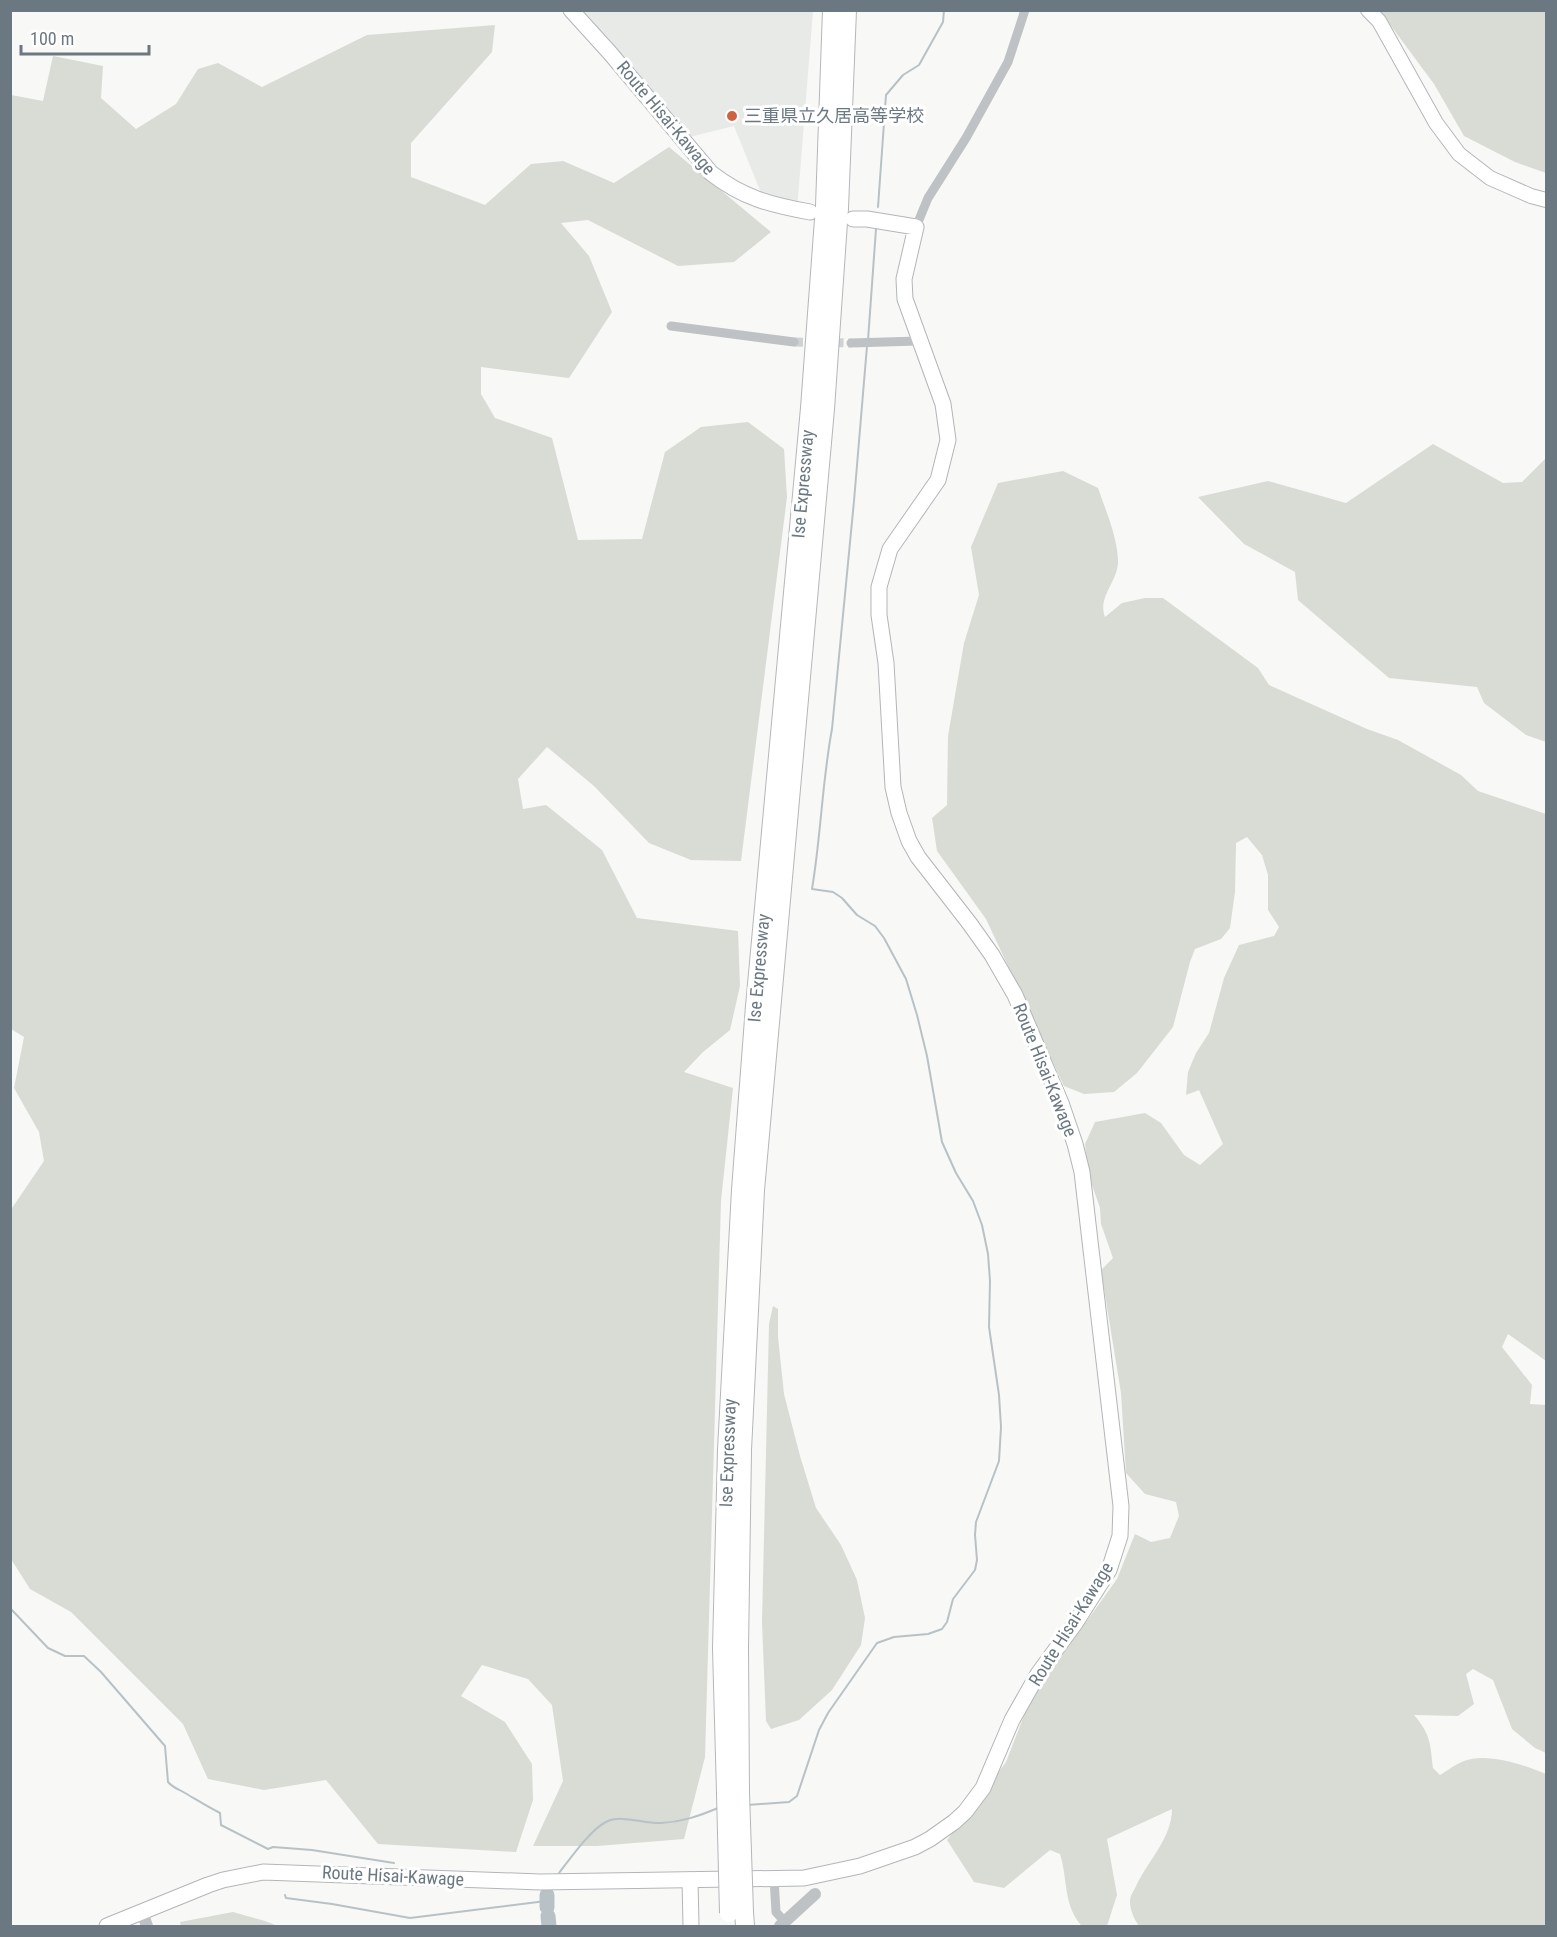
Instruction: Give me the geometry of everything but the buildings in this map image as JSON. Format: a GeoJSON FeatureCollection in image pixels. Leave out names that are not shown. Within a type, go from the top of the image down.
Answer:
{"type":"FeatureCollection","features":[{"type":"Feature","properties":{"kind":"highway","name":"Ise Expressway"},"geometry":{"type":"LineString","coordinates":[[737,1920],[733,1793],[722,1648],[726,1473],[740,1202],[755,1006],[810,408],[825,206],[832,10]]}},
{"type":"Feature","properties":{"kind":"highway","name":"Ise Expressway"},"geometry":{"type":"LineString","coordinates":[[733,1793],[739,1647],[742,1450],[755,1190],[825,409],[839,208],[847,10]]}},
{"type":"Feature","properties":{"kind":"main road","name":"Route Hisai-Kawage"},"geometry":{"type":"LineString","coordinates":[[571,10],[711,173],[746,196],[767,204],[810,212]]}},
{"type":"Feature","properties":{"kind":"main road"},"geometry":{"type":"LineString","coordinates":[[1368,10],[1379,21],[1436,123],[1458,154],[1491,178],[1531,196],[1546,200]]}},
{"type":"Feature","properties":{"kind":"main road"},"geometry":{"type":"LineString","coordinates":[[853,219],[916,227]]}},
{"type":"Feature","properties":{"kind":"main road","name":"Route Hisai-Kawage"},"geometry":{"type":"LineString","coordinates":[[107,1926],[144,1919],[223,1880],[263,1872],[540,1882],[804,1878],[835,1872],[896,1854],[944,1830],[965,1812],[983,1788],[1012,1720],[1038,1674],[1076,1622],[1109,1570],[1120,1536],[1121,1506],[1082,1172],[1075,1144],[1062,1103],[1015,995],[992,955],[918,857],[898,813],[893,787],[886,663],[879,615],[879,587],[890,549],[938,480],[948,440],[943,404],[904,299],[904,279],[916,227]]}},
{"type":"Feature","properties":{"kind":"main road"},"geometry":{"type":"LineString","coordinates":[[690,1880],[691,1926]]}},
{"type":"Feature","properties":{"kind":"street"},"geometry":{"type":"LineString","coordinates":[[916,227],[928,198],[966,138],[1008,62],[1025,10]]}},
{"type":"Feature","properties":{"kind":"street"},"geometry":{"type":"LineString","coordinates":[[671,326],[794,342]]}},
{"type":"Feature","properties":{"kind":"street"},"geometry":{"type":"LineString","coordinates":[[851,343],[919,341]]}},
{"type":"Feature","properties":{"kind":"street"},"geometry":{"type":"LineString","coordinates":[[774,1878],[776,1912],[782,1924],[815,1894]]}},
{"type":"Feature","properties":{"kind":"shaded area","name":"三重県立久居高等学校"},"geometry":{"type":"Polygon","coordinates":[[[570,11],[813,11],[797,210],[761,193],[734,126],[682,139],[570,11]]]}},
{"type":"Feature","properties":{"kind":"shaded area"},"geometry":{"type":"Polygon","coordinates":[[[1380,11],[1546,11],[1546,173],[1515,162],[1464,136],[1434,84],[1380,11]]]}},
{"type":"Feature","properties":{"kind":"shaded area"},"geometry":{"type":"Polygon","coordinates":[[[495,25],[492,52],[411,143],[411,177],[485,205],[531,164],[563,161],[614,183],[669,147],[771,232],[734,262],[678,266],[588,220],[561,223],[589,256],[612,312],[569,378],[481,367],[481,394],[495,418],[552,438],[578,540],[642,539],[665,452],[701,427],[748,422],[784,449],[787,497],[741,861],[691,860],[649,843],[594,786],[547,747],[518,779],[523,809],[546,805],[602,850],[637,918],[738,931],[740,986],[730,1030],[703,1052],[684,1072],[733,1088],[721,1201],[705,1757],[684,1839],[597,1846],[533,1846],[563,1781],[552,1705],[528,1679],[482,1665],[461,1696],[505,1722],[532,1764],[533,1800],[516,1852],[378,1844],[326,1780],[264,1790],[208,1779],[183,1724],[71,1612],[30,1589],[11,1559],[10,1211],[44,1161],[39,1132],[14,1088],[24,1037],[11,1029],[11,95],[43,101],[53,56],[103,66],[101,98],[136,129],[176,104],[198,69],[218,63],[262,87],[367,35],[495,25]]]}},
{"type":"Feature","properties":{"kind":"shaded area"},"geometry":{"type":"Polygon","coordinates":[[[1433,444],[1503,483],[1522,482],[1546,458],[1546,742],[1526,735],[1484,703],[1477,687],[1389,678],[1298,600],[1295,572],[1244,544],[1198,497],[1268,481],[1346,503],[1433,444]]]}},
{"type":"Feature","properties":{"kind":"shaded area"},"geometry":{"type":"Polygon","coordinates":[[[1063,471],[1098,488],[1113,533],[1118,560],[1115,575],[1104,602],[1105,617],[1122,603],[1145,598],[1163,598],[1258,668],[1269,685],[1367,729],[1398,740],[1461,775],[1478,791],[1546,814],[1546,1361],[1508,1334],[1502,1347],[1532,1385],[1530,1404],[1546,1405],[1546,1753],[1535,1748],[1512,1729],[1493,1680],[1473,1669],[1466,1674],[1474,1704],[1458,1716],[1414,1715],[1427,1734],[1433,1768],[1440,1775],[1464,1761],[1484,1758],[1517,1764],[1546,1774],[1546,1926],[1139,1926],[1132,1911],[1131,1897],[1164,1839],[1172,1809],[1107,1839],[1117,1895],[1107,1926],[1082,1926],[1069,1901],[1060,1854],[1050,1850],[1004,1888],[974,1882],[947,1840],[1006,1762],[1030,1700],[1117,1579],[1135,1534],[1151,1542],[1170,1538],[1179,1516],[1176,1502],[1145,1494],[1126,1473],[1121,1393],[1101,1270],[1113,1258],[1101,1224],[1100,1208],[1088,1173],[1085,1144],[1095,1122],[1145,1113],[1161,1123],[1184,1155],[1200,1165],[1223,1144],[1199,1090],[1186,1095],[1188,1072],[1196,1053],[1209,1033],[1224,978],[1239,945],[1274,936],[1279,927],[1268,910],[1268,875],[1262,855],[1247,837],[1236,843],[1235,892],[1230,928],[1221,939],[1195,949],[1173,1027],[1137,1073],[1114,1092],[1084,1094],[1064,1086],[986,919],[937,851],[932,818],[947,805],[948,736],[964,643],[979,595],[971,547],[998,483],[1063,471]]]}},
{"type":"Feature","properties":{"kind":"shaded area"},"geometry":{"type":"Polygon","coordinates":[[[773,1306],[778,1309],[778,1337],[784,1394],[800,1456],[816,1508],[841,1545],[857,1580],[865,1618],[861,1645],[832,1690],[799,1720],[771,1729],[766,1721],[762,1622],[769,1324],[773,1306]]]}},
{"type":"Feature","properties":{"kind":"shaded area"},"geometry":{"type":"Polygon","coordinates":[[[233,1912],[278,1926],[181,1926],[180,1922],[233,1912]]]}},
{"type":"Feature","properties":{"kind":"waterway"},"geometry":{"type":"LineString","coordinates":[[878,207],[886,95],[903,75],[919,65],[943,22],[944,10]]}},
{"type":"Feature","properties":{"kind":"waterway"},"geometry":{"type":"LineString","coordinates":[[868,340],[876,229]]}},
{"type":"Feature","properties":{"kind":"waterway"},"geometry":{"type":"LineString","coordinates":[[747,1805],[789,1802],[797,1796],[819,1730],[828,1713],[877,1643],[894,1637],[928,1634],[942,1629],[947,1622],[953,1599],[975,1570],[976,1522],[999,1461],[1001,1427],[999,1395],[989,1327],[988,1254],[982,1225],[973,1201],[956,1173],[942,1142],[927,1056],[906,979],[875,926],[857,915],[842,898],[833,892],[812,889],[832,729],[867,346]]}},
{"type":"Feature","properties":{"kind":"waterway"},"geometry":{"type":"LineString","coordinates":[[10,1608],[48,1648],[65,1656],[84,1656],[101,1672],[165,1746],[168,1782],[220,1813],[221,1825],[268,1849],[273,1847],[312,1850],[394,1863]]}},
{"type":"Feature","properties":{"kind":"waterway"},"geometry":{"type":"LineString","coordinates":[[559,1873],[587,1838],[606,1822],[619,1819],[654,1823],[669,1822],[690,1818],[718,1808]]}},
{"type":"Feature","properties":{"kind":"waterway"},"geometry":{"type":"LineString","coordinates":[[285,1895],[286,1898],[410,1918],[546,1901]]}},
{"type":"Feature","properties":{"kind":"waterway"},"geometry":{"type":"LineString","coordinates":[[547,1895],[547,1907]]}},
{"type":"Feature","properties":{"kind":"waterway"},"geometry":{"type":"LineString","coordinates":[[548,1916],[549,1926]]}},
{"type":"Feature","properties":{"kind":"tunnel"},"geometry":{"type":"LineString","coordinates":[[794,342],[851,343]]}},
{"type":"Feature","properties":{"kind":"place","name":"三重県立久居高等学校"},"geometry":{"type":"Point","coordinates":[732,116]}}]}
